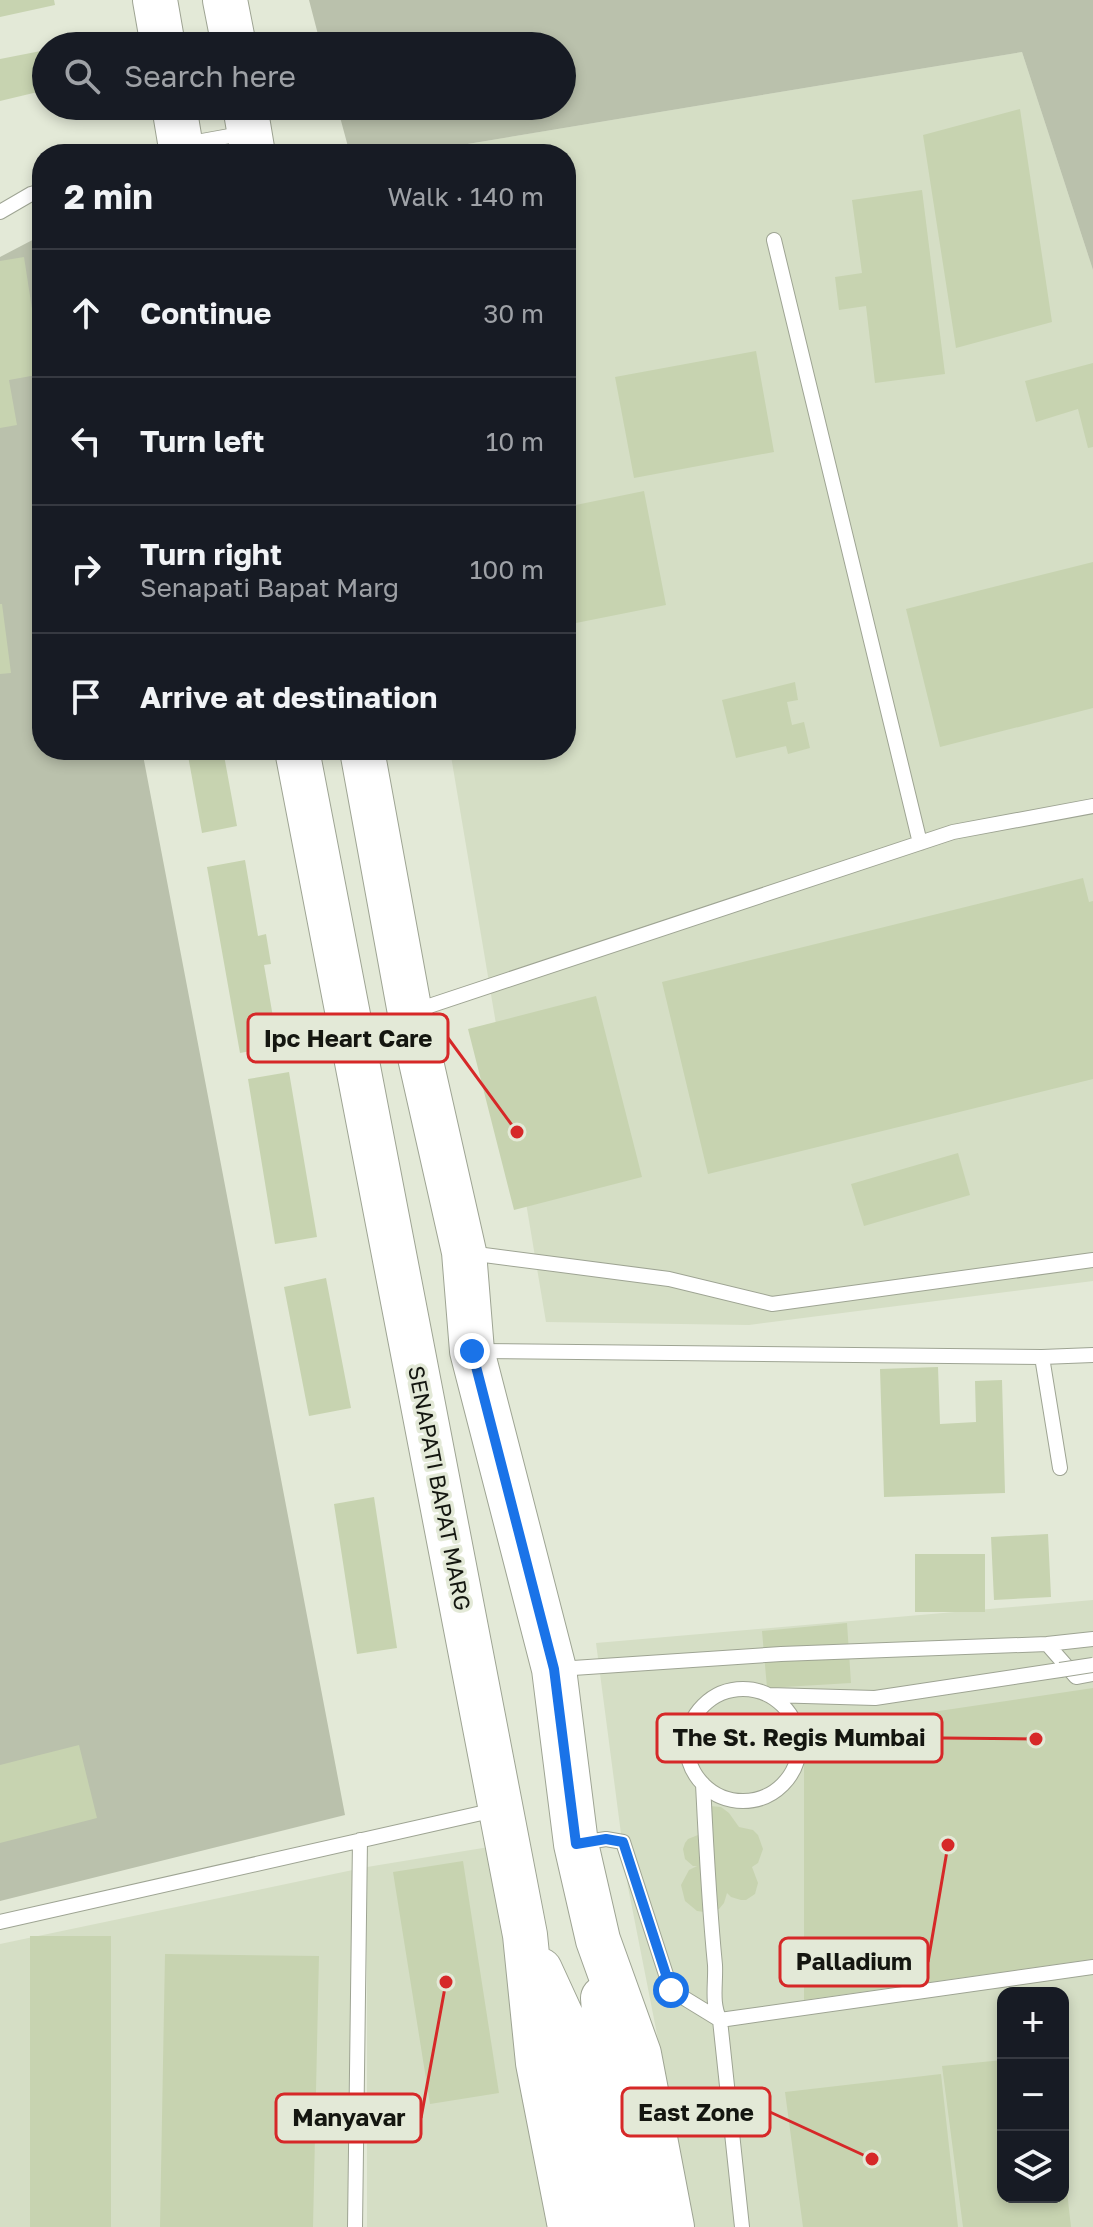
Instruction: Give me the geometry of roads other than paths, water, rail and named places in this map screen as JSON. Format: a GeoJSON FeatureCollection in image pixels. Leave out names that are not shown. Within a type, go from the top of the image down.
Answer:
{"type":"FeatureCollection","features":[{"type":"Feature","properties":{"kind":"main road"},"geometry":{"type":"LineString","coordinates":[[155,0],[161,32]]}},
{"type":"Feature","properties":{"kind":"main road"},"geometry":{"type":"LineString","coordinates":[[225,0],[231,32]]}},
{"type":"Feature","properties":{"kind":"main road","name":"SENAPATI BAPAT MARG"},"geometry":{"type":"LineString","coordinates":[[299,760],[502,1808],[525,1935],[538,2063],[570,2227]]}},
{"type":"Feature","properties":{"kind":"main road"},"geometry":{"type":"LineString","coordinates":[[364,760],[410,1013],[464,1252],[472,1351],[554,1669],[576,1844],[598,1940],[639,2054],[633,2225]]}},
{"type":"Feature","properties":{"kind":"main road"},"geometry":{"type":"LineString","coordinates":[[525,1935],[568,2031],[633,2225]]}},
{"type":"Feature","properties":{"kind":"lane"},"geometry":{"type":"LineString","coordinates":[[172,140],[249,131]]}},
{"type":"Feature","properties":{"kind":"lane"},"geometry":{"type":"LineString","coordinates":[[0,212],[32,194]]}},
{"type":"Feature","properties":{"kind":"lane"},"geometry":{"type":"LineString","coordinates":[[774,240],[920,843]]}},
{"type":"Feature","properties":{"kind":"lane"},"geometry":{"type":"LineString","coordinates":[[410,1013],[953,832],[1093,806]]}},
{"type":"Feature","properties":{"kind":"lane"},"geometry":{"type":"LineString","coordinates":[[464,1252],[669,1279],[772,1304],[1093,1260]]}},
{"type":"Feature","properties":{"kind":"lane"},"geometry":{"type":"LineString","coordinates":[[472,1351],[1093,1355]]}},
{"type":"Feature","properties":{"kind":"lane"},"geometry":{"type":"LineString","coordinates":[[1042,1357],[1060,1468]]}},
{"type":"Feature","properties":{"kind":"lane"},"geometry":{"type":"LineString","coordinates":[[554,1669],[781,1654],[1047,1644],[1093,1639]]}},
{"type":"Feature","properties":{"kind":"lane"},"geometry":{"type":"LineString","coordinates":[[1047,1644],[1076,1677],[1093,1674]]}},
{"type":"Feature","properties":{"kind":"lane"},"geometry":{"type":"LineString","coordinates":[[768,1695],[875,1698],[1093,1665]]}},
{"type":"Feature","properties":{"kind":"lane"},"geometry":{"type":"LineString","coordinates":[[750,1689],[768,1695],[784,1706],[794,1721],[799,1737],[793,1772],[782,1786],[751,1801],[733,1800],[716,1794],[703,1784],[692,1767],[687,1749],[690,1729],[698,1712],[712,1699],[730,1690],[750,1689]]}},
{"type":"Feature","properties":{"kind":"lane"},"geometry":{"type":"LineString","coordinates":[[703,1784],[715,2010],[720,2020],[742,2227]]}},
{"type":"Feature","properties":{"kind":"lane"},"geometry":{"type":"LineString","coordinates":[[0,1922],[502,1808]]}},
{"type":"Feature","properties":{"kind":"lane"},"geometry":{"type":"LineString","coordinates":[[576,1844],[606,1839],[623,1842],[671,1990],[720,2020],[1093,1967]]}},
{"type":"Feature","properties":{"kind":"lane"},"geometry":{"type":"LineString","coordinates":[[355,2227],[360,1840]]}},
{"type":"Feature","properties":{"kind":"place","name":"Ipc Heart Care"},"geometry":{"type":"Point","coordinates":[517,1132]}},
{"type":"Feature","properties":{"kind":"place","name":"The St. Regis Mumbai"},"geometry":{"type":"Point","coordinates":[1036,1739]}},
{"type":"Feature","properties":{"kind":"place","name":"Palladium"},"geometry":{"type":"Point","coordinates":[948,1845]}},
{"type":"Feature","properties":{"kind":"place","name":"Manyavar"},"geometry":{"type":"Point","coordinates":[446,1982]}},
{"type":"Feature","properties":{"kind":"place","name":"East Zone"},"geometry":{"type":"Point","coordinates":[872,2159]}}]}
